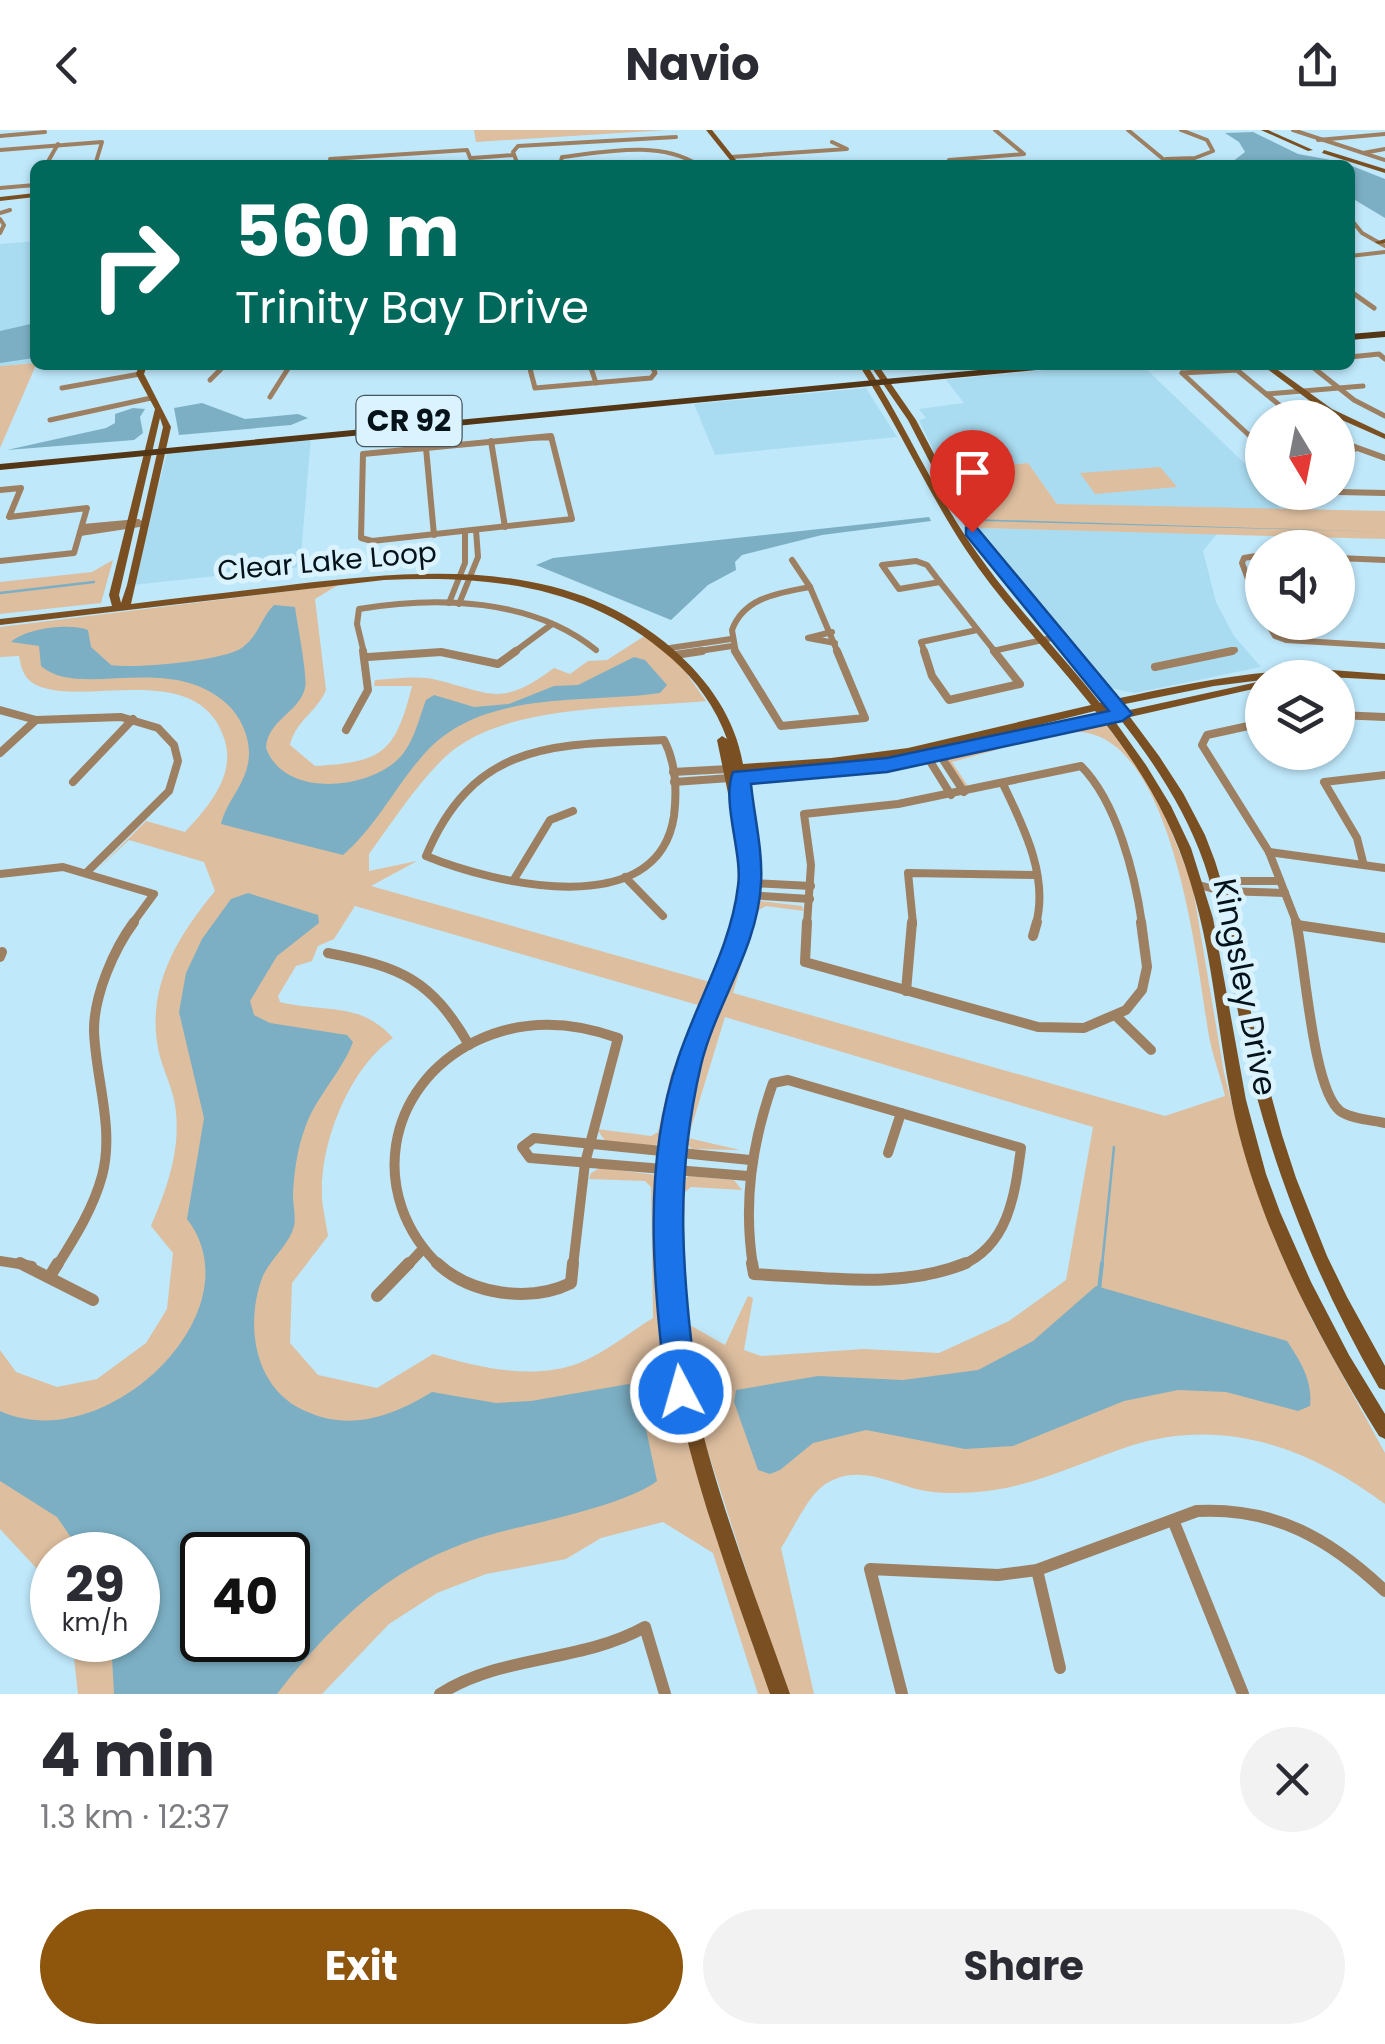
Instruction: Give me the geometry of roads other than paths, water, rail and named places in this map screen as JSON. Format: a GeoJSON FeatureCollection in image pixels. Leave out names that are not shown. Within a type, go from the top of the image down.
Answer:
{"type":"FeatureCollection","features":[{"type":"Feature","properties":{"kind":"main road"},"geometry":{"type":"LineString","coordinates":[[1355,334],[1385,331]]}},
{"type":"Feature","properties":{"kind":"main road","name":"CR 92"},"geometry":{"type":"LineString","coordinates":[[0,463],[38,456],[157,448],[948,370]]}},
{"type":"Feature","properties":{"kind":"main road"},"geometry":{"type":"LineString","coordinates":[[934,377],[962,370]]}},
{"type":"Feature","properties":{"kind":"main road","name":"CR 92"},"geometry":{"type":"LineString","coordinates":[[878,379],[1006,370]]}},
{"type":"Feature","properties":{"kind":"main road","name":"CR 92"},"geometry":{"type":"LineString","coordinates":[[0,463],[77,459],[157,448]]}},
{"type":"Feature","properties":{"kind":"main road"},"geometry":{"type":"LineString","coordinates":[[38,456],[72,455],[77,459]]}},
{"type":"Feature","properties":{"kind":"street"},"geometry":{"type":"LineString","coordinates":[[948,160],[1024,154],[995,130]]}},
{"type":"Feature","properties":{"kind":"street"},"geometry":{"type":"LineString","coordinates":[[1128,130],[1165,160]]}},
{"type":"Feature","properties":{"kind":"street"},"geometry":{"type":"LineString","coordinates":[[1181,130],[1207,140],[1213,151],[1182,160]]}},
{"type":"Feature","properties":{"kind":"street"},"geometry":{"type":"LineString","coordinates":[[1191,134],[1207,130]]}},
{"type":"Feature","properties":{"kind":"street"},"geometry":{"type":"LineString","coordinates":[[1264,130],[1296,145],[1348,160]]}},
{"type":"Feature","properties":{"kind":"street"},"geometry":{"type":"LineString","coordinates":[[1293,130],[1385,160]]}},
{"type":"Feature","properties":{"kind":"street"},"geometry":{"type":"LineString","coordinates":[[0,136],[46,131]]}},
{"type":"Feature","properties":{"kind":"street"},"geometry":{"type":"LineString","coordinates":[[38,146],[46,131]]}},
{"type":"Feature","properties":{"kind":"street"},"geometry":{"type":"LineString","coordinates":[[707,132],[733,160]]}},
{"type":"Feature","properties":{"kind":"street"},"geometry":{"type":"LineString","coordinates":[[707,132],[725,160]]}},
{"type":"Feature","properties":{"kind":"street"},"geometry":{"type":"LineString","coordinates":[[1316,140],[1385,134]]}},
{"type":"Feature","properties":{"kind":"street"},"geometry":{"type":"LineString","coordinates":[[516,160],[515,147],[676,136]]}},
{"type":"Feature","properties":{"kind":"street"},"geometry":{"type":"LineString","coordinates":[[613,140],[620,153]]}},
{"type":"Feature","properties":{"kind":"street"},"geometry":{"type":"LineString","coordinates":[[0,150],[102,142],[97,160]]}},
{"type":"Feature","properties":{"kind":"street"},"geometry":{"type":"LineString","coordinates":[[731,157],[847,149],[832,142]]}},
{"type":"Feature","properties":{"kind":"street"},"geometry":{"type":"LineString","coordinates":[[49,160],[58,144]]}},
{"type":"Feature","properties":{"kind":"street"},"geometry":{"type":"LineString","coordinates":[[1150,144],[1162,144]]}},
{"type":"Feature","properties":{"kind":"street"},"geometry":{"type":"LineString","coordinates":[[1319,150],[1334,145]]}},
{"type":"Feature","properties":{"kind":"street"},"geometry":{"type":"LineString","coordinates":[[1363,153],[1385,149]]}},
{"type":"Feature","properties":{"kind":"street"},"geometry":{"type":"LineString","coordinates":[[330,159],[469,150],[472,160]]}},
{"type":"Feature","properties":{"kind":"street"},"geometry":{"type":"LineString","coordinates":[[427,152],[428,160]]}},
{"type":"Feature","properties":{"kind":"street"},"geometry":{"type":"LineString","coordinates":[[562,158],[668,152],[692,160]]}},
{"type":"Feature","properties":{"kind":"street"},"geometry":{"type":"LineString","coordinates":[[601,154],[604,160]]}},
{"type":"Feature","properties":{"kind":"street"},"geometry":{"type":"LineString","coordinates":[[380,160],[382,155]]}},
{"type":"Feature","properties":{"kind":"street"},"geometry":{"type":"LineString","coordinates":[[485,160],[514,155]]}},
{"type":"Feature","properties":{"kind":"street"},"geometry":{"type":"LineString","coordinates":[[1355,162],[1385,172]]}},
{"type":"Feature","properties":{"kind":"street"},"geometry":{"type":"LineString","coordinates":[[0,188],[30,185]]}},
{"type":"Feature","properties":{"kind":"street"},"geometry":{"type":"LineString","coordinates":[[0,199],[28,196],[21,186]]}},
{"type":"Feature","properties":{"kind":"street"},"geometry":{"type":"LineString","coordinates":[[0,233],[4,224],[0,216],[10,210]]}},
{"type":"Feature","properties":{"kind":"street"},"geometry":{"type":"LineString","coordinates":[[1355,224],[1383,246]]}},
{"type":"Feature","properties":{"kind":"street"},"geometry":{"type":"LineString","coordinates":[[1355,232],[1361,232]]}},
{"type":"Feature","properties":{"kind":"street"},"geometry":{"type":"LineString","coordinates":[[1355,254],[1383,246]]}},
{"type":"Feature","properties":{"kind":"street"},"geometry":{"type":"LineString","coordinates":[[1355,295],[1374,308]]}},
{"type":"Feature","properties":{"kind":"street"},"geometry":{"type":"LineString","coordinates":[[1355,357],[1382,356]]}},
{"type":"Feature","properties":{"kind":"street"},"geometry":{"type":"LineString","coordinates":[[62,388],[142,370],[158,410],[156,478],[120,606]]}},
{"type":"Feature","properties":{"kind":"street"},"geometry":{"type":"LineString","coordinates":[[210,380],[220,370]]}},
{"type":"Feature","properties":{"kind":"street"},"geometry":{"type":"LineString","coordinates":[[270,397],[287,370]]}},
{"type":"Feature","properties":{"kind":"street"},"geometry":{"type":"LineString","coordinates":[[530,370],[535,388],[653,377],[652,370]]}},
{"type":"Feature","properties":{"kind":"street"},"geometry":{"type":"LineString","coordinates":[[592,370],[596,383]]}},
{"type":"Feature","properties":{"kind":"street"},"geometry":{"type":"LineString","coordinates":[[868,370],[878,379]]}},
{"type":"Feature","properties":{"kind":"street"},"geometry":{"type":"LineString","coordinates":[[875,370],[878,379]]}},
{"type":"Feature","properties":{"kind":"street"},"geometry":{"type":"LineString","coordinates":[[1224,370],[1182,374],[1245,432]]}},
{"type":"Feature","properties":{"kind":"street"},"geometry":{"type":"LineString","coordinates":[[1235,370],[1273,400]]}},
{"type":"Feature","properties":{"kind":"street"},"geometry":{"type":"LineString","coordinates":[[1275,370],[1340,418],[1385,437]]}},
{"type":"Feature","properties":{"kind":"street"},"geometry":{"type":"LineString","coordinates":[[1279,370],[1282,374]]}},
{"type":"Feature","properties":{"kind":"street"},"geometry":{"type":"LineString","coordinates":[[1316,370],[1385,416]]}},
{"type":"Feature","properties":{"kind":"street","name":"Kingsley Drive"},"geometry":{"type":"LineString","coordinates":[[878,379],[965,532],[1174,788],[1219,885],[1250,1043],[1278,1155],[1302,1220],[1385,1382]]}},
{"type":"Feature","properties":{"kind":"street"},"geometry":{"type":"LineString","coordinates":[[1268,396],[1340,389]]}},
{"type":"Feature","properties":{"kind":"street"},"geometry":{"type":"LineString","coordinates":[[50,420],[150,398]]}},
{"type":"Feature","properties":{"kind":"street"},"geometry":{"type":"LineString","coordinates":[[552,436],[572,519],[364,541],[363,454],[491,441],[552,436]]}},
{"type":"Feature","properties":{"kind":"street"},"geometry":{"type":"LineString","coordinates":[[491,441],[505,527]]}},
{"type":"Feature","properties":{"kind":"street"},"geometry":{"type":"LineString","coordinates":[[120,606],[132,525],[143,480],[157,448]]}},
{"type":"Feature","properties":{"kind":"street"},"geometry":{"type":"LineString","coordinates":[[426,448],[434,535]]}},
{"type":"Feature","properties":{"kind":"street"},"geometry":{"type":"LineString","coordinates":[[1356,448],[1385,458]]}},
{"type":"Feature","properties":{"kind":"street"},"geometry":{"type":"LineString","coordinates":[[143,480],[156,478]]}},
{"type":"Feature","properties":{"kind":"street"},"geometry":{"type":"LineString","coordinates":[[0,490],[21,488],[9,517],[87,508],[74,553],[0,561]]}},
{"type":"Feature","properties":{"kind":"street"},"geometry":{"type":"LineString","coordinates":[[1355,492],[1385,493]]}},
{"type":"Feature","properties":{"kind":"street"},"geometry":{"type":"LineString","coordinates":[[82,530],[146,523]]}},
{"type":"Feature","properties":{"kind":"street"},"geometry":{"type":"LineString","coordinates":[[449,603],[478,557],[476,530]]}},
{"type":"Feature","properties":{"kind":"street"},"geometry":{"type":"LineString","coordinates":[[460,604],[467,575],[464,532]]}},
{"type":"Feature","properties":{"kind":"street"},"geometry":{"type":"LineString","coordinates":[[1355,559],[1385,560]]}},
{"type":"Feature","properties":{"kind":"street"},"geometry":{"type":"LineString","coordinates":[[792,560],[813,587],[836,643],[846,683],[865,718],[781,726],[731,643],[734,622],[754,601],[813,587]]}},
{"type":"Feature","properties":{"kind":"street"},"geometry":{"type":"LineString","coordinates":[[940,582],[898,589],[882,565],[922,562],[940,582],[1020,684],[949,700],[932,676],[921,642],[977,630]]}},
{"type":"Feature","properties":{"kind":"street","name":"Clear Lake Loop"},"geometry":{"type":"LineString","coordinates":[[0,620],[398,576],[467,575],[545,587],[582,598],[634,624],[672,652]]}},
{"type":"Feature","properties":{"kind":"street"},"geometry":{"type":"LineString","coordinates":[[346,730],[366,696],[371,676],[357,623],[359,609],[460,604],[552,624],[596,650]]}},
{"type":"Feature","properties":{"kind":"street"},"geometry":{"type":"LineString","coordinates":[[368,657],[441,652],[498,664],[552,624]]}},
{"type":"Feature","properties":{"kind":"street"},"geometry":{"type":"LineString","coordinates":[[832,632],[808,638],[812,642],[836,643]]}},
{"type":"Feature","properties":{"kind":"street"},"geometry":{"type":"LineString","coordinates":[[993,651],[1049,639]]}},
{"type":"Feature","properties":{"kind":"street"},"geometry":{"type":"LineString","coordinates":[[1286,640],[1385,646]]}},
{"type":"Feature","properties":{"kind":"street"},"geometry":{"type":"LineString","coordinates":[[672,652],[731,643]]}},
{"type":"Feature","properties":{"kind":"street"},"geometry":{"type":"LineString","coordinates":[[1155,667],[1235,650]]}},
{"type":"Feature","properties":{"kind":"street"},"geometry":{"type":"LineString","coordinates":[[672,652],[707,694],[734,773],[749,889],[737,942],[689,1062],[670,1160],[666,1252],[681,1392],[780,1694]]}},
{"type":"Feature","properties":{"kind":"street"},"geometry":{"type":"LineString","coordinates":[[673,777],[932,754],[1256,676],[1320,672],[1385,676]]}},
{"type":"Feature","properties":{"kind":"street"},"geometry":{"type":"LineString","coordinates":[[1355,682],[1385,685]]}},
{"type":"Feature","properties":{"kind":"street"},"geometry":{"type":"LineString","coordinates":[[1111,712],[1245,687]]}},
{"type":"Feature","properties":{"kind":"street"},"geometry":{"type":"LineString","coordinates":[[0,710],[36,720],[133,719],[158,728],[174,746],[178,761],[174,782],[158,804],[87,872]]}},
{"type":"Feature","properties":{"kind":"street","name":"Kingsley Drive"},"geometry":{"type":"LineString","coordinates":[[1111,712],[1165,803],[1199,885],[1252,1152],[1329,1335],[1385,1430]]}},
{"type":"Feature","properties":{"kind":"street"},"geometry":{"type":"LineString","coordinates":[[1355,716],[1385,717]]}},
{"type":"Feature","properties":{"kind":"street"},"geometry":{"type":"LineString","coordinates":[[73,782],[133,719]]}},
{"type":"Feature","properties":{"kind":"street"},"geometry":{"type":"LineString","coordinates":[[0,753],[36,720]]}},
{"type":"Feature","properties":{"kind":"street"},"geometry":{"type":"LineString","coordinates":[[1245,727],[1202,740],[1269,852],[1297,925],[1308,1014],[1335,1107],[1343,1114],[1385,1123]]}},
{"type":"Feature","properties":{"kind":"street"},"geometry":{"type":"LineString","coordinates":[[664,740],[673,777],[676,805],[671,832],[656,856],[625,877],[580,890],[513,881],[426,856],[474,784],[514,756],[567,742],[664,740]]}},
{"type":"Feature","properties":{"kind":"street"},"geometry":{"type":"LineString","coordinates":[[932,754],[964,792]]}},
{"type":"Feature","properties":{"kind":"street"},"geometry":{"type":"LineString","coordinates":[[932,754],[950,795]]}},
{"type":"Feature","properties":{"kind":"street"},"geometry":{"type":"LineString","coordinates":[[1081,766],[1088,771],[1112,818],[1138,896],[1147,967],[1135,1002],[1116,1016],[1084,1028],[1038,1027],[805,962],[811,886],[804,814],[1003,784],[1081,766]]}},
{"type":"Feature","properties":{"kind":"street"},"geometry":{"type":"LineString","coordinates":[[1363,862],[1357,838],[1324,782],[1338,776],[1385,774]]}},
{"type":"Feature","properties":{"kind":"street"},"geometry":{"type":"LineString","coordinates":[[1003,784],[1036,875],[1040,920],[1033,936]]}},
{"type":"Feature","properties":{"kind":"street"},"geometry":{"type":"LineString","coordinates":[[513,881],[550,820],[563,811],[573,811]]}},
{"type":"Feature","properties":{"kind":"street"},"geometry":{"type":"LineString","coordinates":[[1269,852],[1385,868]]}},
{"type":"Feature","properties":{"kind":"street"},"geometry":{"type":"LineString","coordinates":[[0,874],[47,866],[87,872],[154,894],[126,932],[108,970],[94,1028],[104,1085],[104,1173],[84,1224],[50,1276]]}},
{"type":"Feature","properties":{"kind":"street"},"geometry":{"type":"LineString","coordinates":[[906,991],[914,928],[908,873],[1036,875]]}},
{"type":"Feature","properties":{"kind":"street"},"geometry":{"type":"LineString","coordinates":[[625,877],[663,916]]}},
{"type":"Feature","properties":{"kind":"street"},"geometry":{"type":"LineString","coordinates":[[1199,885],[1280,881]]}},
{"type":"Feature","properties":{"kind":"street"},"geometry":{"type":"LineString","coordinates":[[1219,885],[1284,894]]}},
{"type":"Feature","properties":{"kind":"street"},"geometry":{"type":"LineString","coordinates":[[749,889],[811,886]]}},
{"type":"Feature","properties":{"kind":"street"},"geometry":{"type":"LineString","coordinates":[[749,889],[810,899]]}},
{"type":"Feature","properties":{"kind":"street"},"geometry":{"type":"LineString","coordinates":[[1297,925],[1385,938]]}},
{"type":"Feature","properties":{"kind":"street"},"geometry":{"type":"LineString","coordinates":[[328,952],[391,966],[423,982],[443,999],[468,1045]]}},
{"type":"Feature","properties":{"kind":"street"},"geometry":{"type":"LineString","coordinates":[[1116,1016],[1151,1050]]}},
{"type":"Feature","properties":{"kind":"street"},"geometry":{"type":"LineString","coordinates":[[546,1024],[584,1026],[618,1038],[585,1163],[571,1283],[554,1292],[504,1294],[461,1282],[420,1252],[394,1196],[391,1168],[400,1126],[419,1090],[468,1045],[516,1028],[546,1024]]}},
{"type":"Feature","properties":{"kind":"street"},"geometry":{"type":"LineString","coordinates":[[788,1080],[1021,1148],[1015,1192],[994,1242],[964,1267],[925,1278],[754,1274],[746,1230],[750,1160],[772,1084],[788,1080]]}},
{"type":"Feature","properties":{"kind":"street"},"geometry":{"type":"LineString","coordinates":[[888,1153],[901,1113]]}},
{"type":"Feature","properties":{"kind":"street"},"geometry":{"type":"LineString","coordinates":[[748,1176],[670,1160],[631,1149],[589,1143],[534,1138],[522,1147],[530,1158],[585,1163],[628,1165],[670,1160],[750,1160]]}},
{"type":"Feature","properties":{"kind":"street"},"geometry":{"type":"LineString","coordinates":[[628,1165],[631,1149]]}},
{"type":"Feature","properties":{"kind":"street"},"geometry":{"type":"LineString","coordinates":[[1252,1152],[1278,1155]]}},
{"type":"Feature","properties":{"kind":"street"},"geometry":{"type":"LineString","coordinates":[[377,1296],[420,1252]]}},
{"type":"Feature","properties":{"kind":"street"},"geometry":{"type":"LineString","coordinates":[[0,1262],[28,1264],[93,1300]]}},
{"type":"Feature","properties":{"kind":"street"},"geometry":{"type":"LineString","coordinates":[[902,1694],[870,1569],[998,1575],[1037,1570],[1060,1565],[1173,1520],[1222,1508],[1256,1510],[1324,1538],[1385,1591]]}},
{"type":"Feature","properties":{"kind":"street"},"geometry":{"type":"LineString","coordinates":[[1173,1520],[1242,1694]]}},
{"type":"Feature","properties":{"kind":"street"},"geometry":{"type":"LineString","coordinates":[[1037,1570],[1060,1668]]}},
{"type":"Feature","properties":{"kind":"street"},"geometry":{"type":"LineString","coordinates":[[440,1694],[459,1679],[506,1663],[588,1654],[619,1645],[645,1627],[665,1694]]}},
{"type":"Feature","properties":{"kind":"waterway"},"geometry":{"type":"LineString","coordinates":[[0,593],[94,582]]}},
{"type":"Feature","properties":{"kind":"waterway"},"geometry":{"type":"LineString","coordinates":[[1102,1266],[1114,1147]]}},
{"type":"Feature","properties":{"kind":"waterway"},"geometry":{"type":"LineString","coordinates":[[1099,1290],[1102,1263]]}}]}
